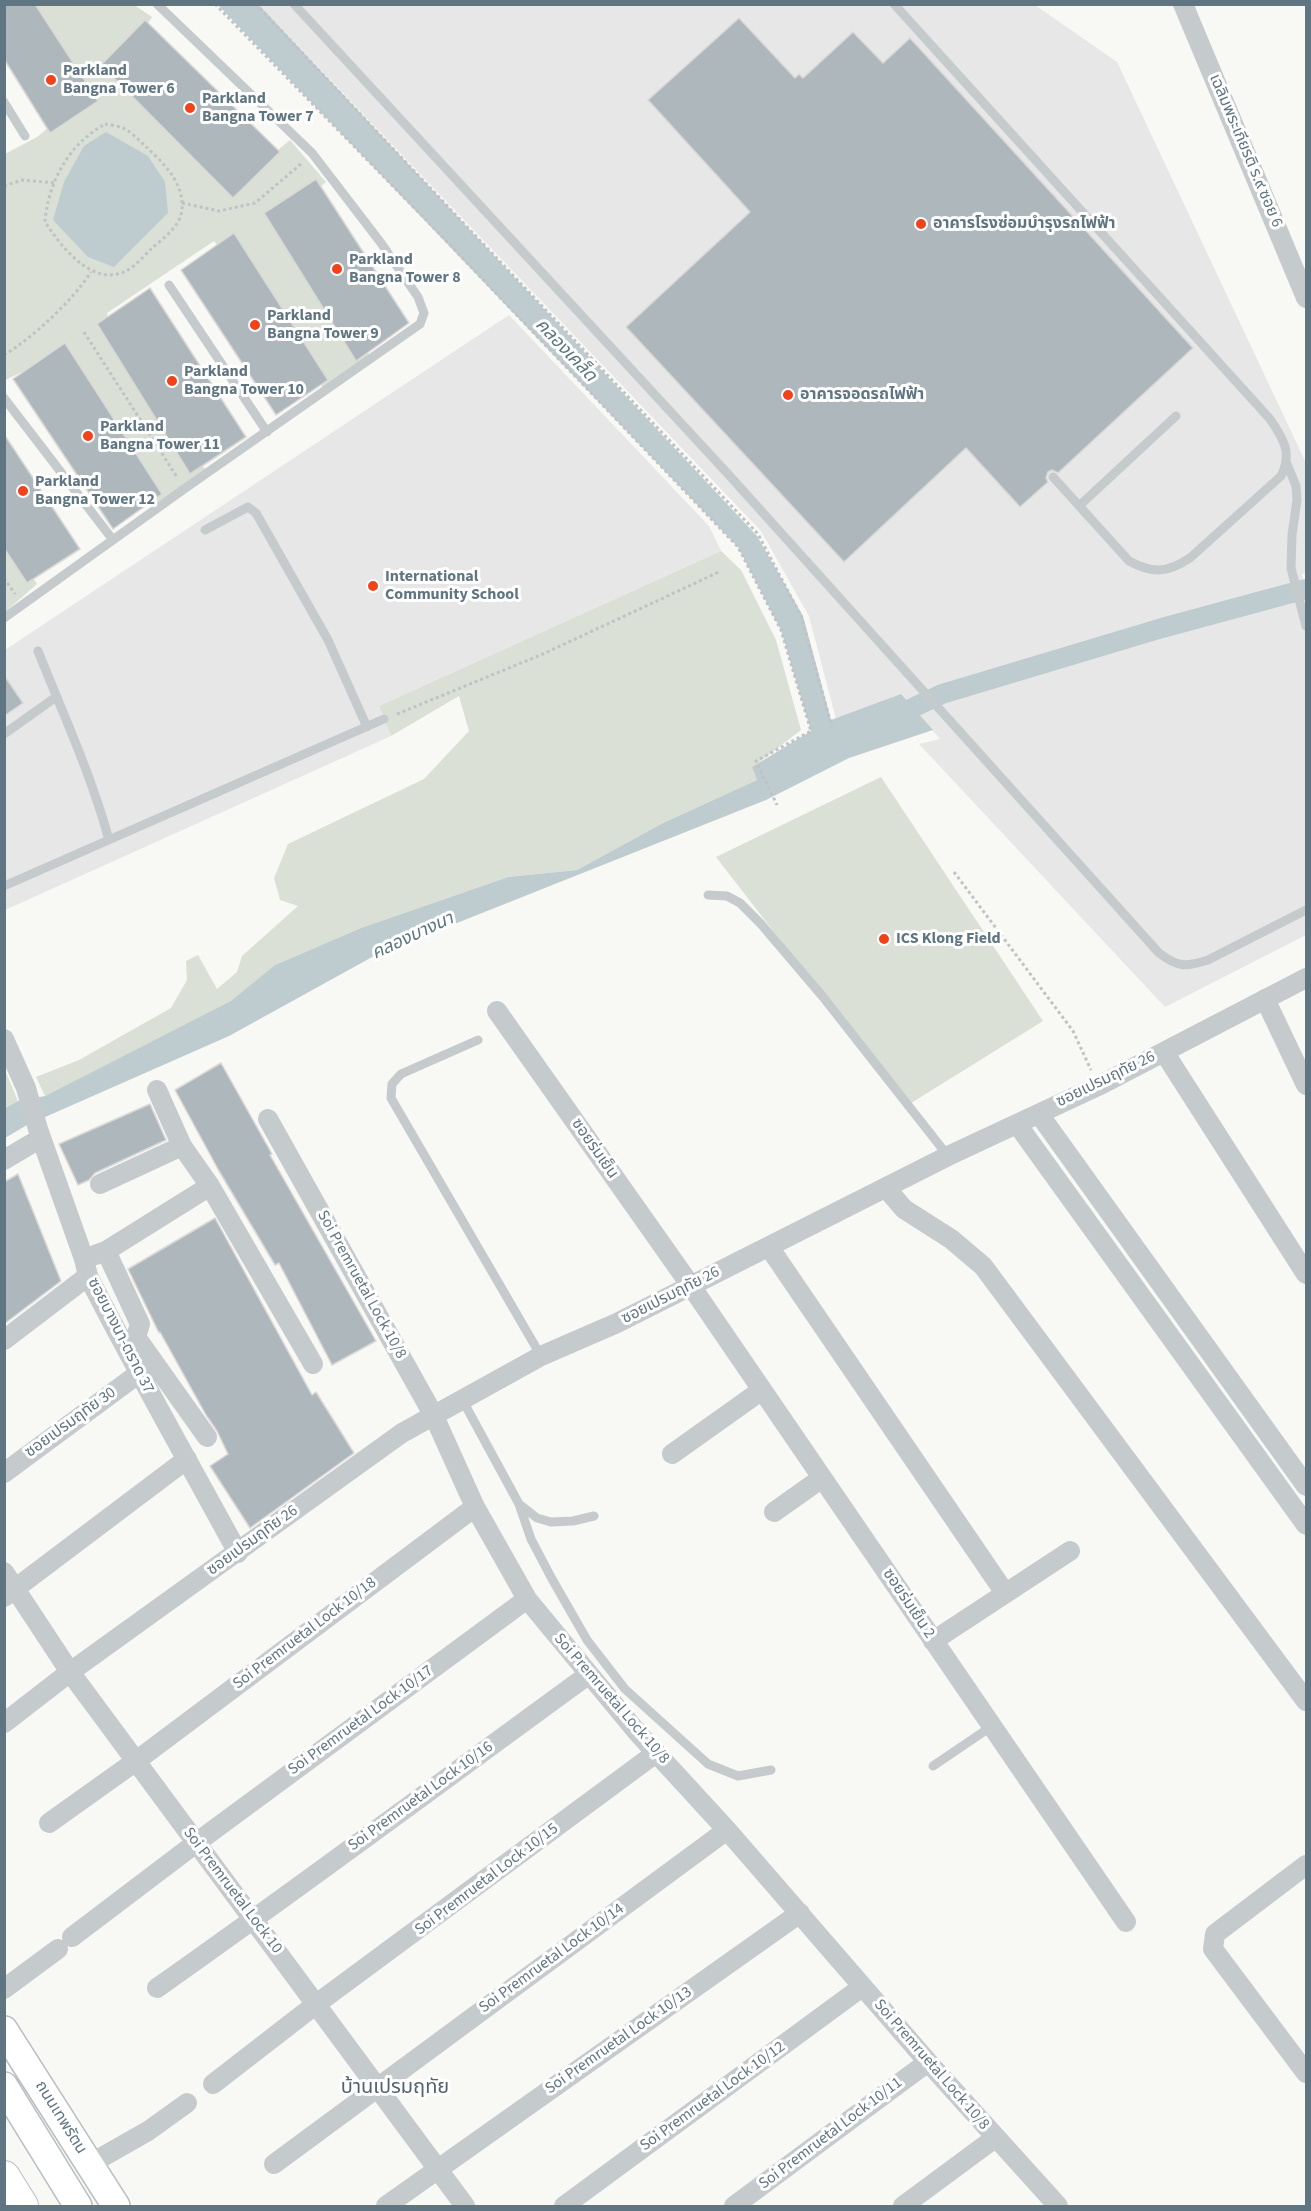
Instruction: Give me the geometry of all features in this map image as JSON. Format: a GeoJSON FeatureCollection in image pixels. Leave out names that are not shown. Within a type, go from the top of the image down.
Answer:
{"type":"FeatureCollection","features":[{"type":"Feature","properties":{"kind":"highway"},"geometry":{"type":"LineString","coordinates":[[4,2177],[22,2206]]}},
{"type":"Feature","properties":{"kind":"highway"},"geometry":{"type":"LineString","coordinates":[[4,2199],[9,2206]]}},
{"type":"Feature","properties":{"kind":"main road","name":"ถนนเทพรัตน"},"geometry":{"type":"LineString","coordinates":[[4,2030],[116,2206]]}},
{"type":"Feature","properties":{"kind":"main road"},"geometry":{"type":"LineString","coordinates":[[4,2086],[78,2206]]}},
{"type":"Feature","properties":{"kind":"street","name":"เฉลิมพระเกียรติ ร.๙ ซอย 6"},"geometry":{"type":"LineString","coordinates":[[1183,4],[1306,298]]}},
{"type":"Feature","properties":{"kind":"street","name":"ซอยเปรมฤทัย 26"},"geometry":{"type":"LineString","coordinates":[[4,1723],[70,1672],[395,1438],[541,1356],[617,1323],[948,1156],[1098,1086],[1306,978]]}},
{"type":"Feature","properties":{"kind":"street"},"geometry":{"type":"LineString","coordinates":[[1265,999],[1306,1085]]}},
{"type":"Feature","properties":{"kind":"street","name":"ซอยร่มเย็น"},"geometry":{"type":"LineString","coordinates":[[497,1011],[691,1286]]}},
{"type":"Feature","properties":{"kind":"street","name":"ซอยบางนา-ตราด 37"},"geometry":{"type":"LineString","coordinates":[[4,1039],[26,1088],[39,1133],[86,1268],[138,1374],[238,1553]]}},
{"type":"Feature","properties":{"kind":"street"},"geometry":{"type":"LineString","coordinates":[[1164,1052],[1306,1274]]}},
{"type":"Feature","properties":{"kind":"street"},"geometry":{"type":"LineString","coordinates":[[157,1090],[182,1146],[210,1186],[313,1364]]}},
{"type":"Feature","properties":{"kind":"street"},"geometry":{"type":"LineString","coordinates":[[1039,1114],[1306,1486]]}},
{"type":"Feature","properties":{"kind":"street","name":"Soi Premruetal Lock 10/8"},"geometry":{"type":"LineString","coordinates":[[268,1119],[434,1416],[474,1507],[526,1599],[588,1676],[727,1830],[995,2138],[1058,2206]]}},
{"type":"Feature","properties":{"kind":"street"},"geometry":{"type":"LineString","coordinates":[[1017,1124],[1305,1519]]}},
{"type":"Feature","properties":{"kind":"street"},"geometry":{"type":"LineString","coordinates":[[4,1160],[39,1133]]}},
{"type":"Feature","properties":{"kind":"street"},"geometry":{"type":"LineString","coordinates":[[100,1184],[182,1146]]}},
{"type":"Feature","properties":{"kind":"street"},"geometry":{"type":"LineString","coordinates":[[4,1340],[106,1251],[210,1186]]}},
{"type":"Feature","properties":{"kind":"street"},"geometry":{"type":"LineString","coordinates":[[886,1188],[904,1209],[951,1239],[984,1266],[1306,1701]]}},
{"type":"Feature","properties":{"kind":"street"},"geometry":{"type":"LineString","coordinates":[[1112,1255],[1131,1242]]}},
{"type":"Feature","properties":{"kind":"street"},"geometry":{"type":"LineString","coordinates":[[769,1247],[1005,1593]]}},
{"type":"Feature","properties":{"kind":"street"},"geometry":{"type":"LineString","coordinates":[[106,1251],[140,1324],[136,1337],[207,1437]]}},
{"type":"Feature","properties":{"kind":"street","name":"ซอยร่มเย็น 2"},"geometry":{"type":"LineString","coordinates":[[691,1286],[1126,1922]]}},
{"type":"Feature","properties":{"kind":"street"},"geometry":{"type":"LineString","coordinates":[[1182,1353],[1201,1339]]}},
{"type":"Feature","properties":{"kind":"street","name":"ซอยเปรมฤทัย 30"},"geometry":{"type":"LineString","coordinates":[[4,1473],[138,1374]]}},
{"type":"Feature","properties":{"kind":"street"},"geometry":{"type":"LineString","coordinates":[[672,1454],[762,1390]]}},
{"type":"Feature","properties":{"kind":"street"},"geometry":{"type":"LineString","coordinates":[[10,1592],[188,1460]]}},
{"type":"Feature","properties":{"kind":"street"},"geometry":{"type":"LineString","coordinates":[[774,1512],[822,1478]]}},
{"type":"Feature","properties":{"kind":"street","name":"Soi Premruetal Lock 10/18"},"geometry":{"type":"LineString","coordinates":[[49,1823],[136,1761],[474,1507]]}},
{"type":"Feature","properties":{"kind":"street"},"geometry":{"type":"LineString","coordinates":[[933,1641],[1070,1551]]}},
{"type":"Feature","properties":{"kind":"street","name":"Soi Premruetal Lock 10"},"geometry":{"type":"LineString","coordinates":[[4,1572],[10,1592],[465,2206]]}},
{"type":"Feature","properties":{"kind":"street","name":"Soi Premruetal Lock 10/17"},"geometry":{"type":"LineString","coordinates":[[4,1989],[196,1843],[526,1599]]}},
{"type":"Feature","properties":{"kind":"street","name":"Soi Premruetal Lock 10/16"},"geometry":{"type":"LineString","coordinates":[[157,1988],[588,1676]]}},
{"type":"Feature","properties":{"kind":"street","name":"Soi Premruetal Lock 10/15"},"geometry":{"type":"LineString","coordinates":[[213,2084],[315,2005],[656,1753]]}},
{"type":"Feature","properties":{"kind":"street","name":"Soi Premruetal Lock 10/14"},"geometry":{"type":"LineString","coordinates":[[274,2164],[727,1830]]}},
{"type":"Feature","properties":{"kind":"street"},"geometry":{"type":"LineString","coordinates":[[1304,1873],[1215,1934],[1213,1949],[1306,2073]]}},
{"type":"Feature","properties":{"kind":"street","name":"Soi Premruetal Lock 10/13"},"geometry":{"type":"LineString","coordinates":[[386,2206],[800,1913]]}},
{"type":"Feature","properties":{"kind":"street","name":"Soi Premruetal Lock 10/12"},"geometry":{"type":"LineString","coordinates":[[564,2206],[862,1987]]}},
{"type":"Feature","properties":{"kind":"street","name":"Soi Premruetal Lock 10/11"},"geometry":{"type":"LineString","coordinates":[[734,2206],[928,2062]]}},
{"type":"Feature","properties":{"kind":"street"},"geometry":{"type":"LineString","coordinates":[[90,2164],[148,2131],[187,2103]]}},
{"type":"Feature","properties":{"kind":"street"},"geometry":{"type":"LineString","coordinates":[[903,2206],[995,2138]]}},
{"type":"Feature","properties":{"kind":"lane"},"geometry":{"type":"LineString","coordinates":[[4,618],[420,324],[424,313],[418,297],[381,243],[312,153],[157,4]]}},
{"type":"Feature","properties":{"kind":"lane"},"geometry":{"type":"LineString","coordinates":[[294,4],[728,474],[1159,953],[1183,966],[1209,960],[1306,910]]}},
{"type":"Feature","properties":{"kind":"lane"},"geometry":{"type":"LineString","coordinates":[[894,4],[1270,419],[1280,433],[1286,448],[1287,464],[1296,486],[1297,500],[1292,535],[1291,568],[1306,624]]}},
{"type":"Feature","properties":{"kind":"lane"},"geometry":{"type":"LineString","coordinates":[[4,102],[25,136]]}},
{"type":"Feature","properties":{"kind":"lane"},"geometry":{"type":"LineString","coordinates":[[169,285],[267,432]]}},
{"type":"Feature","properties":{"kind":"lane"},"geometry":{"type":"LineString","coordinates":[[4,398],[113,540]]}},
{"type":"Feature","properties":{"kind":"lane"},"geometry":{"type":"LineString","coordinates":[[1079,506],[1176,416]]}},
{"type":"Feature","properties":{"kind":"lane"},"geometry":{"type":"LineString","coordinates":[[1053,477],[1129,561],[1142,568],[1160,571],[1174,568],[1190,558],[1281,476],[1287,464]]}},
{"type":"Feature","properties":{"kind":"lane"},"geometry":{"type":"LineString","coordinates":[[205,530],[248,507],[256,513],[328,640],[367,727]]}},
{"type":"Feature","properties":{"kind":"lane"},"geometry":{"type":"LineString","coordinates":[[38,651],[96,794],[109,840]]}},
{"type":"Feature","properties":{"kind":"lane"},"geometry":{"type":"LineString","coordinates":[[4,734],[56,697]]}},
{"type":"Feature","properties":{"kind":"lane"},"geometry":{"type":"LineString","coordinates":[[4,886],[384,719]]}},
{"type":"Feature","properties":{"kind":"lane"},"geometry":{"type":"LineString","coordinates":[[708,895],[727,896],[740,903],[760,924],[824,997],[948,1156]]}},
{"type":"Feature","properties":{"kind":"lane"},"geometry":{"type":"LineString","coordinates":[[478,1040],[401,1074],[392,1084],[392,1098],[541,1356]]}},
{"type":"Feature","properties":{"kind":"lane"},"geometry":{"type":"LineString","coordinates":[[464,1401],[519,1504],[531,1539],[552,1579],[587,1640],[625,1689],[708,1764],[738,1776],[771,1770]]}},
{"type":"Feature","properties":{"kind":"lane"},"geometry":{"type":"LineString","coordinates":[[519,1504],[537,1518],[551,1522],[573,1521],[594,1516]]}},
{"type":"Feature","properties":{"kind":"lane"},"geometry":{"type":"LineString","coordinates":[[933,1766],[992,1726]]}},
{"type":"Feature","properties":{"kind":"path"},"geometry":{"type":"LineString","coordinates":[[215,4],[429,223],[738,547],[781,630],[811,731],[756,761],[777,804]]}},
{"type":"Feature","properties":{"kind":"path"},"geometry":{"type":"LineString","coordinates":[[256,4],[758,534],[801,616],[832,727]]}},
{"type":"Feature","properties":{"kind":"path"},"geometry":{"type":"LineString","coordinates":[[105,124],[123,128],[164,162],[179,190],[182,203],[180,216],[175,226],[130,269],[108,276],[92,272],[60,242],[45,222],[49,196],[56,183],[60,170],[77,144],[89,133],[105,124]]}},
{"type":"Feature","properties":{"kind":"path"},"geometry":{"type":"LineString","coordinates":[[182,203],[219,211],[255,203],[312,153]]}},
{"type":"Feature","properties":{"kind":"path"},"geometry":{"type":"LineString","coordinates":[[4,186],[22,180],[56,183]]}},
{"type":"Feature","properties":{"kind":"path"},"geometry":{"type":"LineString","coordinates":[[4,355],[25,341],[78,292],[92,272]]}},
{"type":"Feature","properties":{"kind":"path"},"geometry":{"type":"LineString","coordinates":[[84,332],[184,489]]}},
{"type":"Feature","properties":{"kind":"path"},"geometry":{"type":"LineString","coordinates":[[384,719],[543,654],[719,572]]}},
{"type":"Feature","properties":{"kind":"path"},"geometry":{"type":"LineString","coordinates":[[4,578],[23,604]]}},
{"type":"Feature","properties":{"kind":"path"},"geometry":{"type":"LineString","coordinates":[[954,872],[1073,1031],[1098,1086]]}},
{"type":"Feature","properties":{"kind":"shaded area"},"geometry":{"type":"Polygon","coordinates":[[[35,5],[134,5],[152,17],[117,71],[232,188],[290,140],[326,182],[279,220],[370,356],[324,389],[214,241],[107,313],[110,331],[205,469],[157,503],[58,355],[5,380],[5,154],[37,137],[79,103],[35,5]]]}},
{"type":"Feature","properties":{"kind":"shaded area"},"geometry":{"type":"Polygon","coordinates":[[[259,5],[1035,5],[1117,62],[1306,463],[1306,573],[1302,574],[1306,593],[1306,935],[1165,1007],[919,744],[940,739],[901,694],[836,719],[809,616],[761,531],[259,5]]]}},
{"type":"Feature","properties":{"kind":"shaded area","name":"International Community School"},"geometry":{"type":"Polygon","coordinates":[[[509,315],[709,526],[721,551],[379,706],[391,736],[5,910],[5,650],[509,315]]]}},
{"type":"Feature","properties":{"kind":"shaded area"},"geometry":{"type":"Polygon","coordinates":[[[4,533],[37,584],[5,612],[4,612],[4,533]]]}},
{"type":"Feature","properties":{"kind":"shaded area"},"geometry":{"type":"Polygon","coordinates":[[[721,551],[741,570],[776,640],[801,730],[753,767],[757,780],[663,823],[577,870],[508,877],[361,928],[275,965],[232,1001],[45,1096],[36,1077],[79,1060],[171,1008],[187,980],[186,961],[198,955],[217,989],[237,972],[242,956],[298,906],[280,900],[274,878],[288,844],[424,779],[469,731],[459,696],[391,736],[379,706],[721,551]]]}},
{"type":"Feature","properties":{"kind":"shaded area","name":"ICS Klong Field"},"geometry":{"type":"Polygon","coordinates":[[[881,777],[1043,1021],[908,1105],[716,857],[881,777]]]}},
{"type":"Feature","properties":{"kind":"shaded area"},"geometry":{"type":"Polygon","coordinates":[[[4,1068],[18,1101],[5,1108],[4,1108],[4,1068]]]}},
{"type":"Feature","properties":{"kind":"water"},"geometry":{"type":"Polygon","coordinates":[[[218,5],[259,5],[757,536],[803,616],[831,720],[901,694],[933,730],[849,758],[766,800],[374,956],[229,1036],[27,1125],[5,1138],[5,1108],[18,1101],[45,1096],[231,1001],[275,965],[361,928],[508,877],[577,870],[663,823],[757,780],[752,767],[811,731],[781,630],[738,547],[218,5]]]}},
{"type":"Feature","properties":{"kind":"water"},"geometry":{"type":"Polygon","coordinates":[[[106,132],[148,156],[165,182],[168,213],[114,267],[88,257],[53,220],[64,182],[84,146],[106,132]]]}},
{"type":"Feature","properties":{"kind":"building","name":"Parkland Bangna Tower 6"},"geometry":{"type":"Polygon","coordinates":[[[4,4],[35,4],[98,101],[50,133],[4,59],[4,4]]]}},
{"type":"Feature","properties":{"kind":"building","name":"อาคารโรงซ่อมบำรุงรถไฟฟ้า"},"geometry":{"type":"Polygon","coordinates":[[[739,18],[795,78],[799,74],[803,78],[853,32],[883,63],[910,38],[1193,348],[1058,473],[1052,470],[1048,472],[1046,478],[1048,482],[1020,507],[966,448],[844,562],[626,327],[750,212],[648,100],[739,18]]]}},
{"type":"Feature","properties":{"kind":"building","name":"Parkland Bangna Tower 7"},"geometry":{"type":"Polygon","coordinates":[[[145,20],[280,152],[233,198],[101,65],[145,20]]]}},
{"type":"Feature","properties":{"kind":"building","name":"Parkland Bangna Tower 8"},"geometry":{"type":"Polygon","coordinates":[[[316,179],[409,323],[356,361],[264,213],[316,179]]]}},
{"type":"Feature","properties":{"kind":"building","name":"Parkland Bangna Tower 9"},"geometry":{"type":"Polygon","coordinates":[[[234,233],[328,380],[276,415],[181,270],[234,233]]]}},
{"type":"Feature","properties":{"kind":"building","name":"Parkland Bangna Tower 10"},"geometry":{"type":"Polygon","coordinates":[[[150,288],[246,437],[190,474],[97,324],[150,288]]]}},
{"type":"Feature","properties":{"kind":"building","name":"Parkland Bangna Tower 11"},"geometry":{"type":"Polygon","coordinates":[[[65,343],[162,494],[113,529],[13,379],[65,343]]]}},
{"type":"Feature","properties":{"kind":"building","name":"Parkland Bangna Tower 12"},"geometry":{"type":"Polygon","coordinates":[[[4,434],[80,549],[27,583],[4,548],[4,434]]]}},
{"type":"Feature","properties":{"kind":"building"},"geometry":{"type":"Polygon","coordinates":[[[4,675],[23,703],[4,716],[4,675]]]}},
{"type":"Feature","properties":{"kind":"building"},"geometry":{"type":"Polygon","coordinates":[[[221,1063],[272,1154],[270,1155],[376,1341],[332,1365],[279,1263],[275,1265],[219,1171],[175,1090],[221,1063]]]}},
{"type":"Feature","properties":{"kind":"building"},"geometry":{"type":"Polygon","coordinates":[[[150,1104],[166,1140],[95,1173],[89,1180],[78,1185],[59,1144],[150,1104]]]}},
{"type":"Feature","properties":{"kind":"building"},"geometry":{"type":"Polygon","coordinates":[[[18,1174],[61,1281],[4,1324],[4,1182],[18,1174]]]}},
{"type":"Feature","properties":{"kind":"building"},"geometry":{"type":"Polygon","coordinates":[[[215,1218],[312,1395],[316,1392],[354,1453],[250,1528],[210,1466],[228,1454],[217,1431],[159,1333],[128,1269],[215,1218]]]}},
{"type":"Feature","properties":{"kind":"waterway"},"geometry":{"type":"LineString","coordinates":[[889,719],[942,694],[1162,628],[1306,589]]}},
{"type":"Feature","properties":{"kind":"place","name":"Parkland Bangna Tower 6"},"geometry":{"type":"Point","coordinates":[51,80]}},
{"type":"Feature","properties":{"kind":"place","name":"Parkland Bangna Tower 7"},"geometry":{"type":"Point","coordinates":[190,108]}},
{"type":"Feature","properties":{"kind":"place","name":"อาคารโรงซ่อมบำรุงรถไฟฟ้า"},"geometry":{"type":"Point","coordinates":[921,224]}},
{"type":"Feature","properties":{"kind":"place","name":"Parkland Bangna Tower 8"},"geometry":{"type":"Point","coordinates":[337,269]}},
{"type":"Feature","properties":{"kind":"place","name":"Parkland Bangna Tower 9"},"geometry":{"type":"Point","coordinates":[255,325]}},
{"type":"Feature","properties":{"kind":"place","name":"Parkland Bangna Tower 10"},"geometry":{"type":"Point","coordinates":[172,381]}},
{"type":"Feature","properties":{"kind":"place","name":"อาคารจอดรถไฟฟ้า"},"geometry":{"type":"Point","coordinates":[788,395]}},
{"type":"Feature","properties":{"kind":"place","name":"Parkland Bangna Tower 11"},"geometry":{"type":"Point","coordinates":[88,436]}},
{"type":"Feature","properties":{"kind":"place","name":"Parkland Bangna Tower 12"},"geometry":{"type":"Point","coordinates":[23,491]}},
{"type":"Feature","properties":{"kind":"place","name":"International Community School"},"geometry":{"type":"Point","coordinates":[373,586]}},
{"type":"Feature","properties":{"kind":"place","name":"ICS Klong Field"},"geometry":{"type":"Point","coordinates":[884,939]}},
{"type":"Feature","properties":{"kind":"district","name":"บ้านเปรมฤทัย"},"geometry":{"type":"Point","coordinates":[395,2089]}},
{"type":"Feature","properties":{"kind":"water label","name":"คลองเคล็ด"},"geometry":{"type":"Point","coordinates":[565,351]}},
{"type":"Feature","properties":{"kind":"water label","name":"คลองบางนา"},"geometry":{"type":"Point","coordinates":[413,937]}}]}
